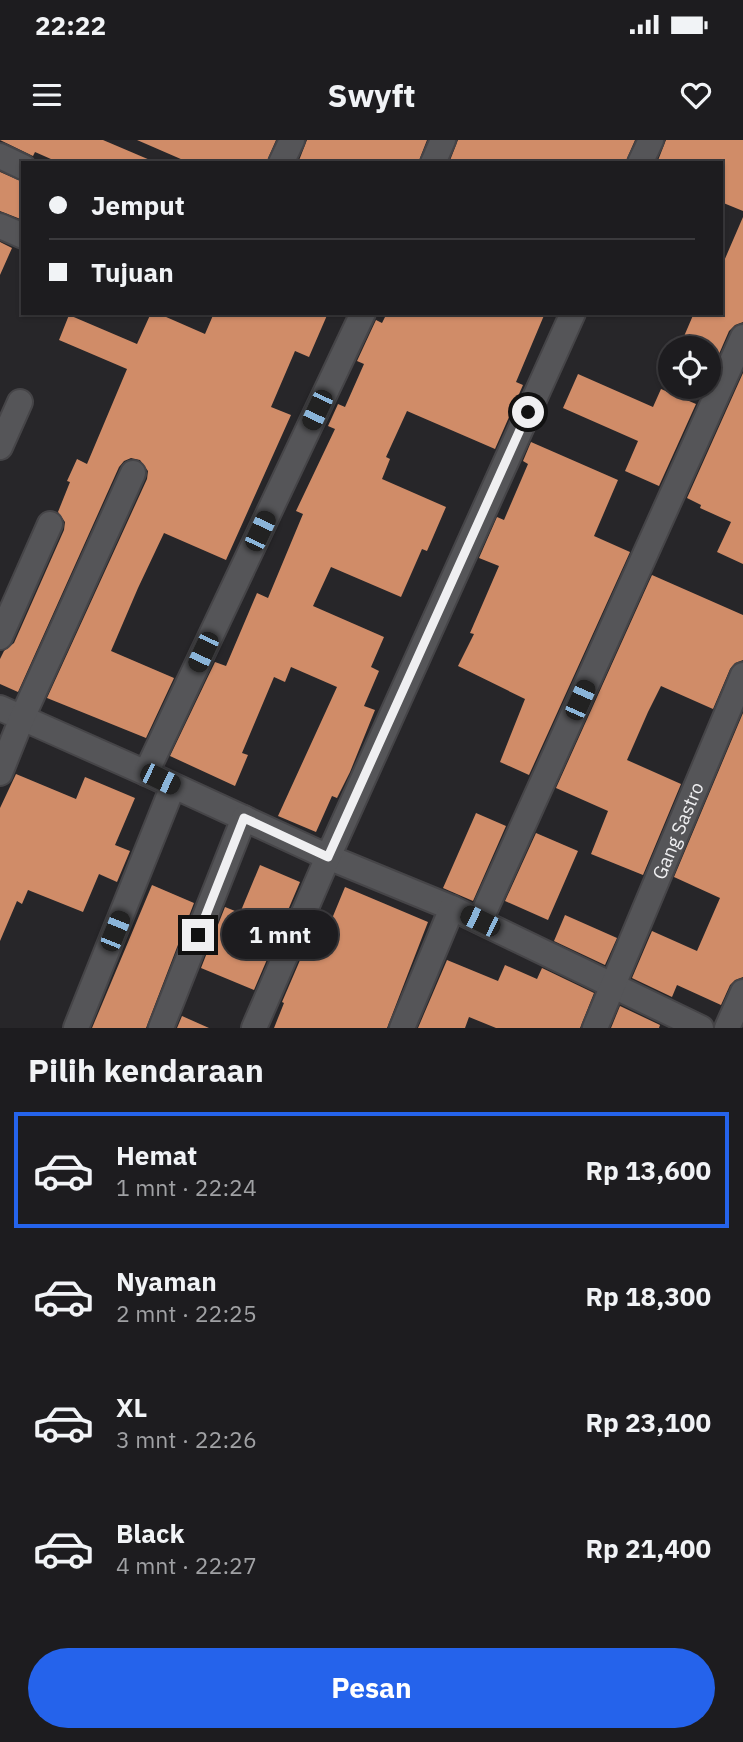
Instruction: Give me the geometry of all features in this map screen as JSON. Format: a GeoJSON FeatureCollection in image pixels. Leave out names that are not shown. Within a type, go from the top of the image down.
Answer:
{"type":"FeatureCollection","features":[{"type":"Feature","properties":{"kind":"street"},"geometry":{"type":"LineString","coordinates":[[282,161],[292,140]]}},
{"type":"Feature","properties":{"kind":"street"},"geometry":{"type":"LineString","coordinates":[[434,161],[443,140]]}},
{"type":"Feature","properties":{"kind":"street"},"geometry":{"type":"LineString","coordinates":[[641,161],[651,140]]}},
{"type":"Feature","properties":{"kind":"street"},"geometry":{"type":"LineString","coordinates":[[0,156],[21,166]]}},
{"type":"Feature","properties":{"kind":"street"},"geometry":{"type":"LineString","coordinates":[[0,226],[21,235]]}},
{"type":"Feature","properties":{"kind":"street"},"geometry":{"type":"LineString","coordinates":[[146,773],[362,315]]}},
{"type":"Feature","properties":{"kind":"street"},"geometry":{"type":"LineString","coordinates":[[254,1028],[572,315]]}},
{"type":"Feature","properties":{"kind":"street"},"geometry":{"type":"LineString","coordinates":[[480,921],[743,337]]}},
{"type":"Feature","properties":{"kind":"street"},"geometry":{"type":"LineString","coordinates":[[0,447],[20,402]]}},
{"type":"Feature","properties":{"kind":"street"},"geometry":{"type":"LineString","coordinates":[[0,773],[11,713],[133,473]]}},
{"type":"Feature","properties":{"kind":"street"},"geometry":{"type":"LineString","coordinates":[[0,637],[50,524]]}},
{"type":"Feature","properties":{"kind":"street","name":"Gang Sastro"},"geometry":{"type":"LineString","coordinates":[[595,1028],[743,675]]}},
{"type":"Feature","properties":{"kind":"street"},"geometry":{"type":"LineString","coordinates":[[11,713],[328,857],[452,908],[700,1028]]}},
{"type":"Feature","properties":{"kind":"street"},"geometry":{"type":"LineString","coordinates":[[76,1028],[173,786]]}},
{"type":"Feature","properties":{"kind":"street"},"geometry":{"type":"LineString","coordinates":[[161,1028],[244,818]]}},
{"type":"Feature","properties":{"kind":"street"},"geometry":{"type":"LineString","coordinates":[[402,1028],[452,908]]}},
{"type":"Feature","properties":{"kind":"street"},"geometry":{"type":"LineString","coordinates":[[727,1028],[743,992]]}},
{"type":"Feature","properties":{"kind":"building"},"geometry":{"type":"Polygon","coordinates":[[[0,140],[103,140],[152,161],[55,161],[35,152],[33,156],[0,140]]]}},
{"type":"Feature","properties":{"kind":"building"},"geometry":{"type":"Polygon","coordinates":[[[137,140],[276,140],[267,161],[185,161],[137,140]]]}},
{"type":"Feature","properties":{"kind":"building"},"geometry":{"type":"Polygon","coordinates":[[[307,140],[427,140],[419,161],[299,161],[307,140]]]}},
{"type":"Feature","properties":{"kind":"building"},"geometry":{"type":"Polygon","coordinates":[[[458,140],[635,140],[626,161],[450,161],[458,140]]]}},
{"type":"Feature","properties":{"kind":"building"},"geometry":{"type":"Polygon","coordinates":[[[666,140],[743,140],[743,211],[723,203],[723,161],[658,161],[666,140]]]}},
{"type":"Feature","properties":{"kind":"building"},"geometry":{"type":"Polygon","coordinates":[[[0,172],[21,181],[21,219],[0,211],[0,172]]]}},
{"type":"Feature","properties":{"kind":"building"},"geometry":{"type":"Polygon","coordinates":[[[743,217],[743,322],[729,331],[721,349],[721,336],[684,336],[693,315],[723,315],[723,263],[743,217]]]}},
{"type":"Feature","properties":{"kind":"building"},"geometry":{"type":"Polygon","coordinates":[[[0,242],[12,248],[0,275],[0,242]]]}},
{"type":"Feature","properties":{"kind":"building"},"geometry":{"type":"Polygon","coordinates":[[[69,315],[137,344],[150,315],[162,315],[205,334],[213,315],[327,315],[309,357],[295,351],[271,407],[291,415],[226,560],[164,533],[111,651],[174,678],[146,738],[47,698],[147,479],[148,471],[140,460],[131,458],[119,467],[18,692],[0,684],[0,659],[4,651],[14,643],[64,530],[65,522],[58,512],[70,482],[67,481],[77,459],[87,464],[127,369],[59,340],[69,315]]]}},
{"type":"Feature","properties":{"kind":"building"},"geometry":{"type":"Polygon","coordinates":[[[386,315],[544,315],[516,382],[523,385],[495,449],[407,411],[386,457],[390,459],[382,479],[446,507],[427,551],[422,549],[401,597],[331,567],[313,606],[384,637],[371,667],[379,671],[364,706],[375,710],[350,772],[337,798],[332,796],[316,832],[278,816],[337,687],[291,667],[285,682],[274,677],[242,753],[248,755],[235,786],[170,756],[215,662],[226,666],[257,593],[268,598],[303,514],[296,511],[335,429],[328,426],[338,404],[345,407],[364,364],[357,361],[376,320],[382,323],[386,315]]]}},
{"type":"Feature","properties":{"kind":"building"},"geometry":{"type":"Polygon","coordinates":[[[743,373],[743,564],[717,552],[731,522],[700,508],[701,505],[687,498],[743,373]]]}},
{"type":"Feature","properties":{"kind":"building"},"geometry":{"type":"Polygon","coordinates":[[[578,374],[653,407],[658,396],[658,399],[684,399],[696,404],[659,486],[625,471],[638,441],[563,408],[578,374]]]}},
{"type":"Feature","properties":{"kind":"building"},"geometry":{"type":"Polygon","coordinates":[[[531,442],[618,480],[594,536],[630,552],[529,775],[500,762],[525,699],[458,666],[474,634],[470,633],[499,566],[479,558],[497,517],[504,520],[528,464],[523,461],[531,442]]]}},
{"type":"Feature","properties":{"kind":"building"},"geometry":{"type":"Polygon","coordinates":[[[652,575],[743,615],[743,660],[730,669],[713,709],[661,686],[648,712],[627,760],[681,784],[643,875],[591,854],[608,811],[556,788],[652,575]]]}},
{"type":"Feature","properties":{"kind":"building"},"geometry":{"type":"Polygon","coordinates":[[[743,713],[743,977],[730,985],[721,1005],[677,985],[672,997],[632,978],[652,931],[697,951],[720,898],[674,877],[743,713]]]}},
{"type":"Feature","properties":{"kind":"building"},"geometry":{"type":"Polygon","coordinates":[[[16,774],[76,799],[85,777],[135,798],[115,845],[130,851],[117,882],[99,874],[83,912],[28,890],[22,904],[17,901],[0,941],[0,808],[16,774]]]}},
{"type":"Feature","properties":{"kind":"building"},"geometry":{"type":"Polygon","coordinates":[[[476,813],[506,826],[473,901],[443,888],[476,813]]]}},
{"type":"Feature","properties":{"kind":"building"},"geometry":{"type":"Polygon","coordinates":[[[536,833],[578,851],[548,920],[505,901],[536,833]]]}},
{"type":"Feature","properties":{"kind":"building"},"geometry":{"type":"Polygon","coordinates":[[[260,865],[300,882],[254,990],[201,968],[225,907],[240,913],[260,865]]]}},
{"type":"Feature","properties":{"kind":"building"},"geometry":{"type":"Polygon","coordinates":[[[152,885],[194,903],[146,1028],[92,1028],[152,885]]]}},
{"type":"Feature","properties":{"kind":"building"},"geometry":{"type":"Polygon","coordinates":[[[345,887],[428,922],[387,1028],[274,1028],[284,1003],[282,1002],[319,916],[331,921],[345,887]]]}},
{"type":"Feature","properties":{"kind":"building"},"geometry":{"type":"Polygon","coordinates":[[[565,915],[617,938],[605,965],[554,941],[565,915]]]}},
{"type":"Feature","properties":{"kind":"building"},"geometry":{"type":"Polygon","coordinates":[[[447,960],[498,981],[505,965],[537,979],[542,968],[594,993],[580,1028],[496,1028],[469,1017],[465,1028],[418,1028],[447,960]]]}},
{"type":"Feature","properties":{"kind":"building"},"geometry":{"type":"Polygon","coordinates":[[[620,1006],[660,1025],[659,1028],[611,1028],[620,1006]]]}},
{"type":"Feature","properties":{"kind":"building"},"geometry":{"type":"Polygon","coordinates":[[[182,1016],[209,1028],[177,1028],[182,1016]]]}},
{"type":"Feature","properties":{"kind":"route"},"geometry":{"type":"LineString","coordinates":[[198,935],[244,818],[328,857],[528,412]]}}]}
